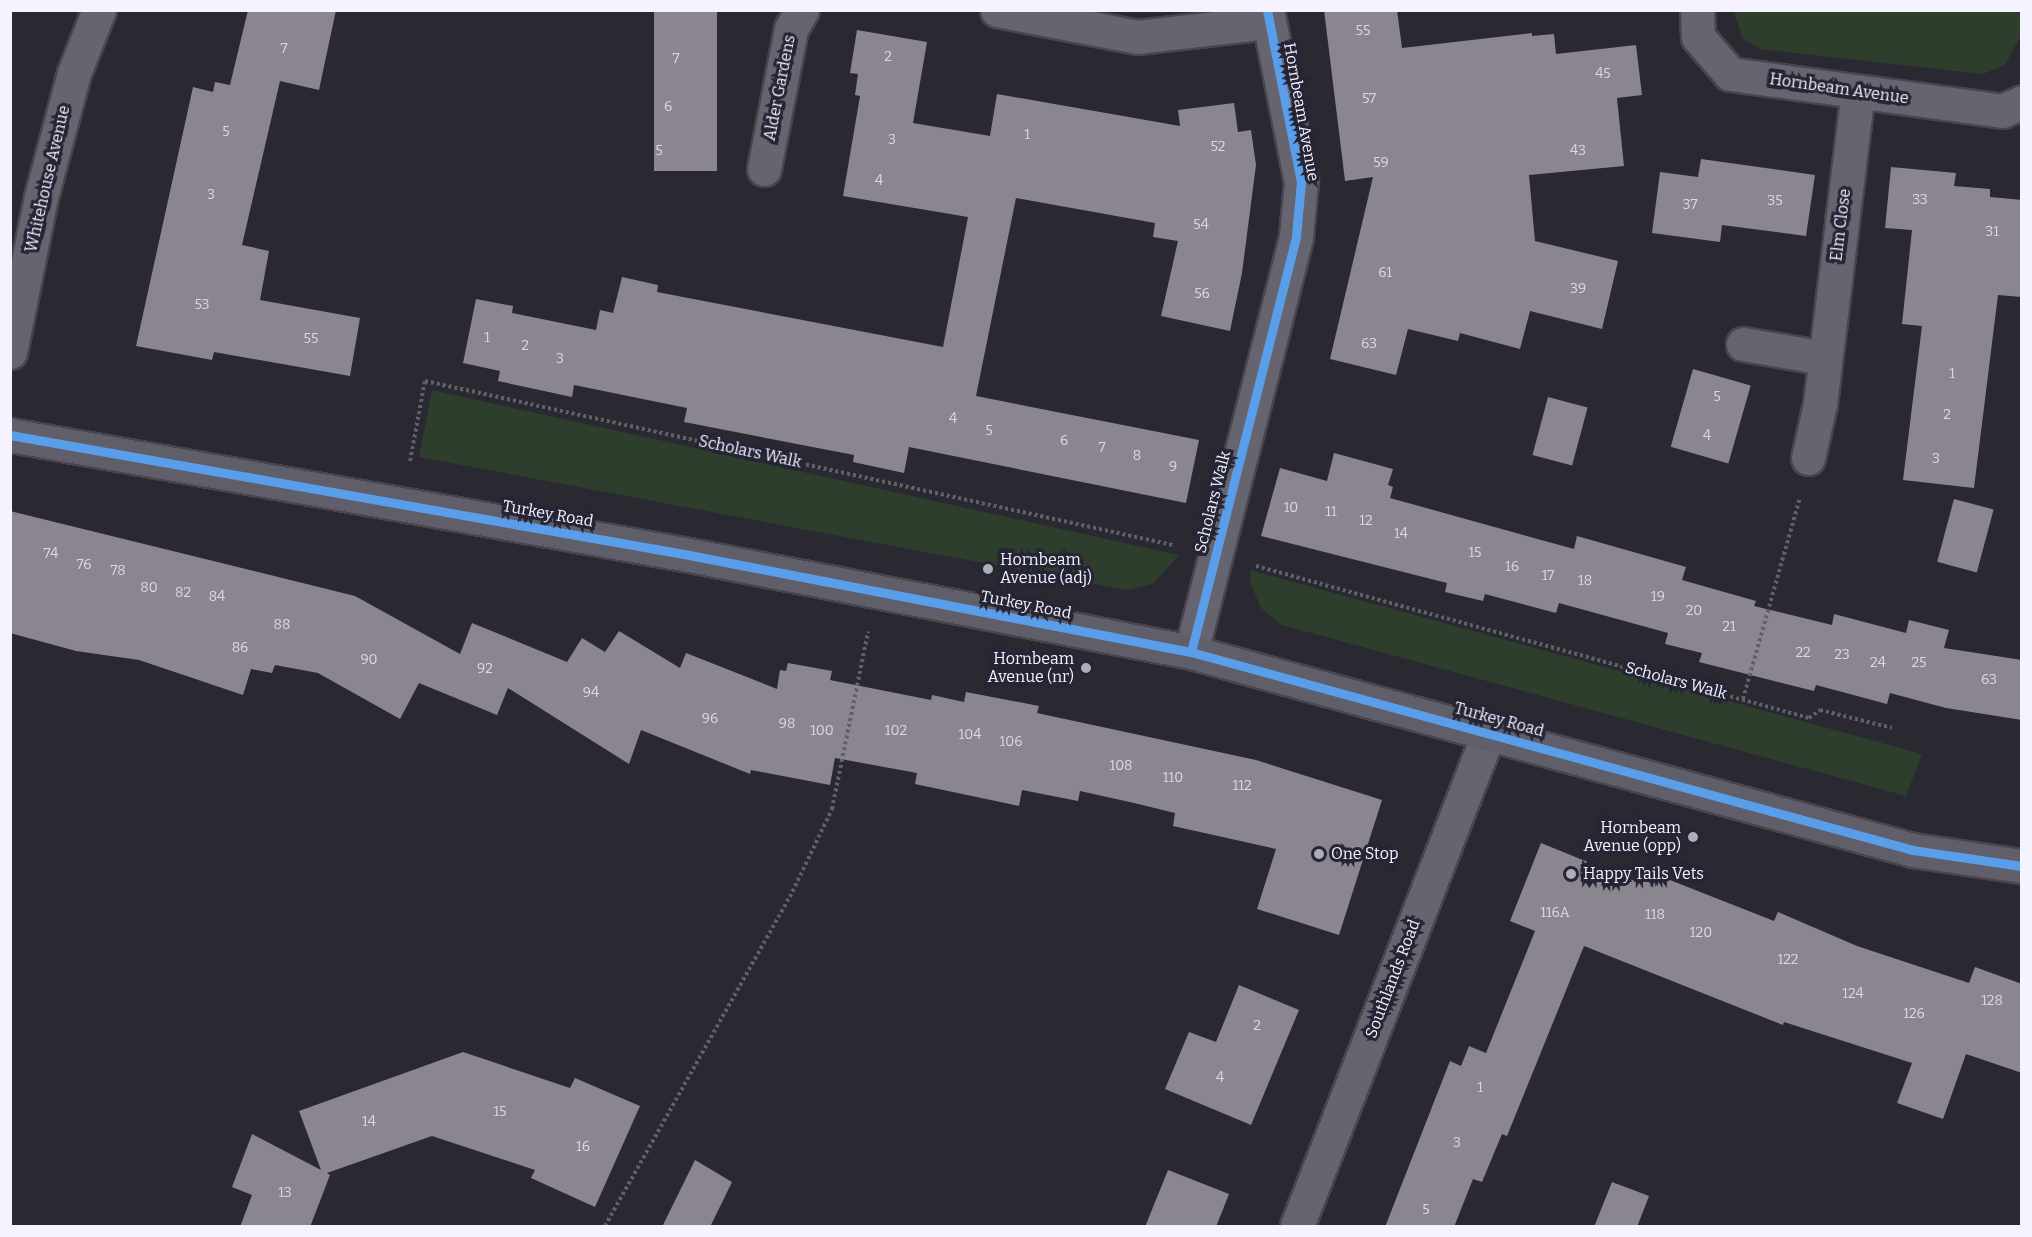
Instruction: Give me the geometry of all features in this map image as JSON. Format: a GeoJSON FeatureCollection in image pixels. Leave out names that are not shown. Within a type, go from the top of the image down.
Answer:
{"type":"FeatureCollection","features":[{"type":"Feature","properties":{"kind":"street","name":"Whitehouse Avenue"},"geometry":{"type":"LineString","coordinates":[[10,352],[44,186],[74,73],[99,10]]}},
{"type":"Feature","properties":{"kind":"street","name":"Alder Gardens"},"geometry":{"type":"LineString","coordinates":[[764,169],[791,29],[802,10]]}},
{"type":"Feature","properties":{"kind":"street"},"geometry":{"type":"LineString","coordinates":[[997,10],[1137,37],[1268,16]]}},
{"type":"Feature","properties":{"kind":"street","name":"Hornbeam Avenue"},"geometry":{"type":"LineString","coordinates":[[1696,10],[1698,37],[1730,74],[2002,111],[2022,102]]}},
{"type":"Feature","properties":{"kind":"street","name":"Hornbeam Avenue"},"geometry":{"type":"LineString","coordinates":[[1263,358],[1296,236],[1301,182],[1268,16]]}},
{"type":"Feature","properties":{"kind":"street","name":"Elm Close"},"geometry":{"type":"LineString","coordinates":[[1808,458],[1825,358],[1858,92]]}},
{"type":"Feature","properties":{"kind":"street"},"geometry":{"type":"LineString","coordinates":[[1743,344],[1825,358]]}},
{"type":"Feature","properties":{"kind":"street","name":"Scholars Walk"},"geometry":{"type":"LineString","coordinates":[[1191,652],[1263,358]]}},
{"type":"Feature","properties":{"kind":"street","name":"Turkey Road"},"geometry":{"type":"LineString","coordinates":[[10,435],[402,503],[1191,652],[1913,850],[2022,866]]}},
{"type":"Feature","properties":{"kind":"street","name":"Southlands Road"},"geometry":{"type":"LineString","coordinates":[[1298,1227],[1489,732]]}},
{"type":"Feature","properties":{"kind":"path"},"geometry":{"type":"LineString","coordinates":[[1743,699],[1800,497]]}},
{"type":"Feature","properties":{"kind":"path"},"geometry":{"type":"LineString","coordinates":[[605,1227],[790,897],[832,809],[877,591]]}},
{"type":"Feature","properties":{"kind":"green space"},"geometry":{"type":"Polygon","coordinates":[[[1734,11],[2021,11],[2021,35],[2005,65],[1983,74],[1760,49],[1742,38],[1734,11]]]}},
{"type":"Feature","properties":{"kind":"green space"},"geometry":{"type":"Polygon","coordinates":[[[432,390],[1179,555],[1153,584],[1127,590],[419,457],[432,390]]]}},
{"type":"Feature","properties":{"kind":"green space"},"geometry":{"type":"Polygon","coordinates":[[[1250,570],[1922,754],[1906,796],[1282,625],[1261,608],[1251,584],[1250,570]]]}},
{"type":"Feature","properties":{"kind":"building"},"geometry":{"type":"Polygon","coordinates":[[[248,10],[336,10],[319,90],[280,81],[242,245],[269,251],[260,300],[360,318],[350,376],[214,352],[212,360],[136,346],[193,87],[213,92],[215,82],[230,85],[248,10]]]}},
{"type":"Feature","properties":{"kind":"building"},"geometry":{"type":"Polygon","coordinates":[[[654,10],[717,10],[717,171],[654,171],[654,10]]]}},
{"type":"Feature","properties":{"kind":"building"},"geometry":{"type":"Polygon","coordinates":[[[1324,10],[1397,10],[1402,48],[1532,33],[1532,36],[1554,34],[1556,54],[1636,45],[1642,95],[1617,98],[1624,166],[1529,175],[1535,241],[1618,261],[1602,329],[1530,311],[1520,349],[1460,333],[1458,341],[1408,329],[1396,375],[1330,359],[1373,177],[1345,181],[1324,10]]]}},
{"type":"Feature","properties":{"kind":"building"},"geometry":{"type":"Polygon","coordinates":[[[857,30],[927,42],[913,123],[990,136],[997,94],[1180,126],[1178,110],[1234,103],[1238,132],[1251,130],[1256,165],[1242,273],[1230,331],[1161,316],[1178,241],[1153,237],[1155,223],[1016,198],[976,396],[1199,440],[1186,503],[909,447],[904,473],[853,462],[854,455],[684,422],[687,408],[574,385],[572,397],[498,381],[500,371],[463,363],[476,299],[513,306],[512,313],[596,330],[600,310],[613,313],[622,277],[658,285],[657,292],[943,347],[968,217],[843,196],[860,96],[855,95],[858,74],[850,73],[857,30]]]}},
{"type":"Feature","properties":{"kind":"building"},"geometry":{"type":"Polygon","coordinates":[[[1701,159],[1815,175],[1806,236],[1722,225],[1720,242],[1652,233],[1660,172],[1698,177],[1701,159]]]}},
{"type":"Feature","properties":{"kind":"building"},"geometry":{"type":"Polygon","coordinates":[[[1891,167],[1956,173],[1954,186],[1990,189],[1990,197],[2022,200],[2022,297],[1998,295],[1974,488],[1903,480],[1922,326],[1902,324],[1912,230],[1885,228],[1891,167]]]}},
{"type":"Feature","properties":{"kind":"building"},"geometry":{"type":"Polygon","coordinates":[[[1693,369],[1751,386],[1728,463],[1671,447],[1693,369]]]}},
{"type":"Feature","properties":{"kind":"building"},"geometry":{"type":"Polygon","coordinates":[[[1548,397],[1588,408],[1572,466],[1532,455],[1548,397]]]}},
{"type":"Feature","properties":{"kind":"building"},"geometry":{"type":"Polygon","coordinates":[[[1334,453],[1393,469],[1388,485],[1393,487],[1390,498],[1574,549],[1577,536],[1686,567],[1682,580],[1756,601],[1754,606],[1832,625],[1834,614],[1906,633],[1909,620],[1949,630],[1944,648],[2022,660],[2022,720],[1946,708],[1890,693],[1887,704],[1816,685],[1814,691],[1699,662],[1702,653],[1665,644],[1668,633],[1559,603],[1556,613],[1485,594],[1483,601],[1445,592],[1447,583],[1261,536],[1280,468],[1327,481],[1334,453]]]}},
{"type":"Feature","properties":{"kind":"building"},"geometry":{"type":"Polygon","coordinates":[[[1954,499],[1994,510],[1977,572],[1937,562],[1954,499]]]}},
{"type":"Feature","properties":{"kind":"building"},"geometry":{"type":"Polygon","coordinates":[[[10,511],[355,596],[460,654],[472,623],[567,662],[582,638],[605,652],[619,631],[680,668],[686,653],[777,689],[780,670],[786,671],[788,663],[832,671],[830,680],[931,700],[932,695],[964,702],[966,692],[1039,706],[1037,713],[1256,760],[1382,800],[1339,935],[1257,909],[1276,849],[1173,826],[1175,813],[1134,803],[1080,791],[1078,801],[1022,790],[1019,806],[915,784],[917,773],[835,758],[830,785],[751,770],[750,774],[641,730],[629,764],[508,688],[497,715],[419,683],[400,719],[318,673],[275,665],[272,673],[251,669],[243,695],[139,660],[76,651],[10,633],[10,511]]]}},
{"type":"Feature","properties":{"kind":"building"},"geometry":{"type":"Polygon","coordinates":[[[1541,843],[1642,884],[1647,871],[1774,921],[1778,912],[1857,946],[1969,983],[1975,967],[2022,984],[2022,1073],[1966,1054],[1943,1119],[1897,1103],[1912,1063],[1784,1022],[1783,1025],[1584,946],[1507,1136],[1502,1134],[1482,1182],[1473,1179],[1454,1227],[1385,1227],[1450,1061],[1461,1066],[1469,1046],[1486,1053],[1535,931],[1510,921],[1541,843]]]}},
{"type":"Feature","properties":{"kind":"building"},"geometry":{"type":"Polygon","coordinates":[[[1239,985],[1299,1010],[1251,1125],[1165,1089],[1189,1032],[1216,1042],[1239,985]]]}},
{"type":"Feature","properties":{"kind":"building"},"geometry":{"type":"Polygon","coordinates":[[[463,1052],[570,1088],[575,1078],[640,1106],[595,1207],[531,1178],[535,1170],[432,1136],[327,1173],[330,1175],[310,1227],[240,1227],[252,1195],[232,1187],[252,1134],[321,1170],[299,1111],[463,1052]]]}},
{"type":"Feature","properties":{"kind":"building"},"geometry":{"type":"Polygon","coordinates":[[[695,1160],[732,1182],[710,1227],[662,1227],[695,1160]]]}},
{"type":"Feature","properties":{"kind":"building"},"geometry":{"type":"Polygon","coordinates":[[[1168,1170],[1229,1194],[1216,1227],[1145,1227],[1168,1170]]]}},
{"type":"Feature","properties":{"kind":"building"},"geometry":{"type":"Polygon","coordinates":[[[1612,1182],[1649,1196],[1637,1227],[1594,1227],[1612,1182]]]}},
{"type":"Feature","properties":{"kind":"cycle path"},"geometry":{"type":"LineString","coordinates":[[1191,652],[1296,236],[1301,182],[1267,10]]}},
{"type":"Feature","properties":{"kind":"cycle path"},"geometry":{"type":"LineString","coordinates":[[10,435],[689,555],[1191,652],[1913,850],[2022,866]]}},
{"type":"Feature","properties":{"kind":"place","name":"Hornbeam Avenue (adj)"},"geometry":{"type":"Point","coordinates":[988,569]}},
{"type":"Feature","properties":{"kind":"place","name":"Hornbeam Avenue (nr)"},"geometry":{"type":"Point","coordinates":[1086,668]}},
{"type":"Feature","properties":{"kind":"place","name":"Hornbeam Avenue (opp)"},"geometry":{"type":"Point","coordinates":[1693,837]}},
{"type":"Feature","properties":{"kind":"place","name":"One Stop"},"geometry":{"type":"Point","coordinates":[1319,854]}},
{"type":"Feature","properties":{"kind":"place","name":"Happy Tails Vets"},"geometry":{"type":"Point","coordinates":[1571,874]}}]}
